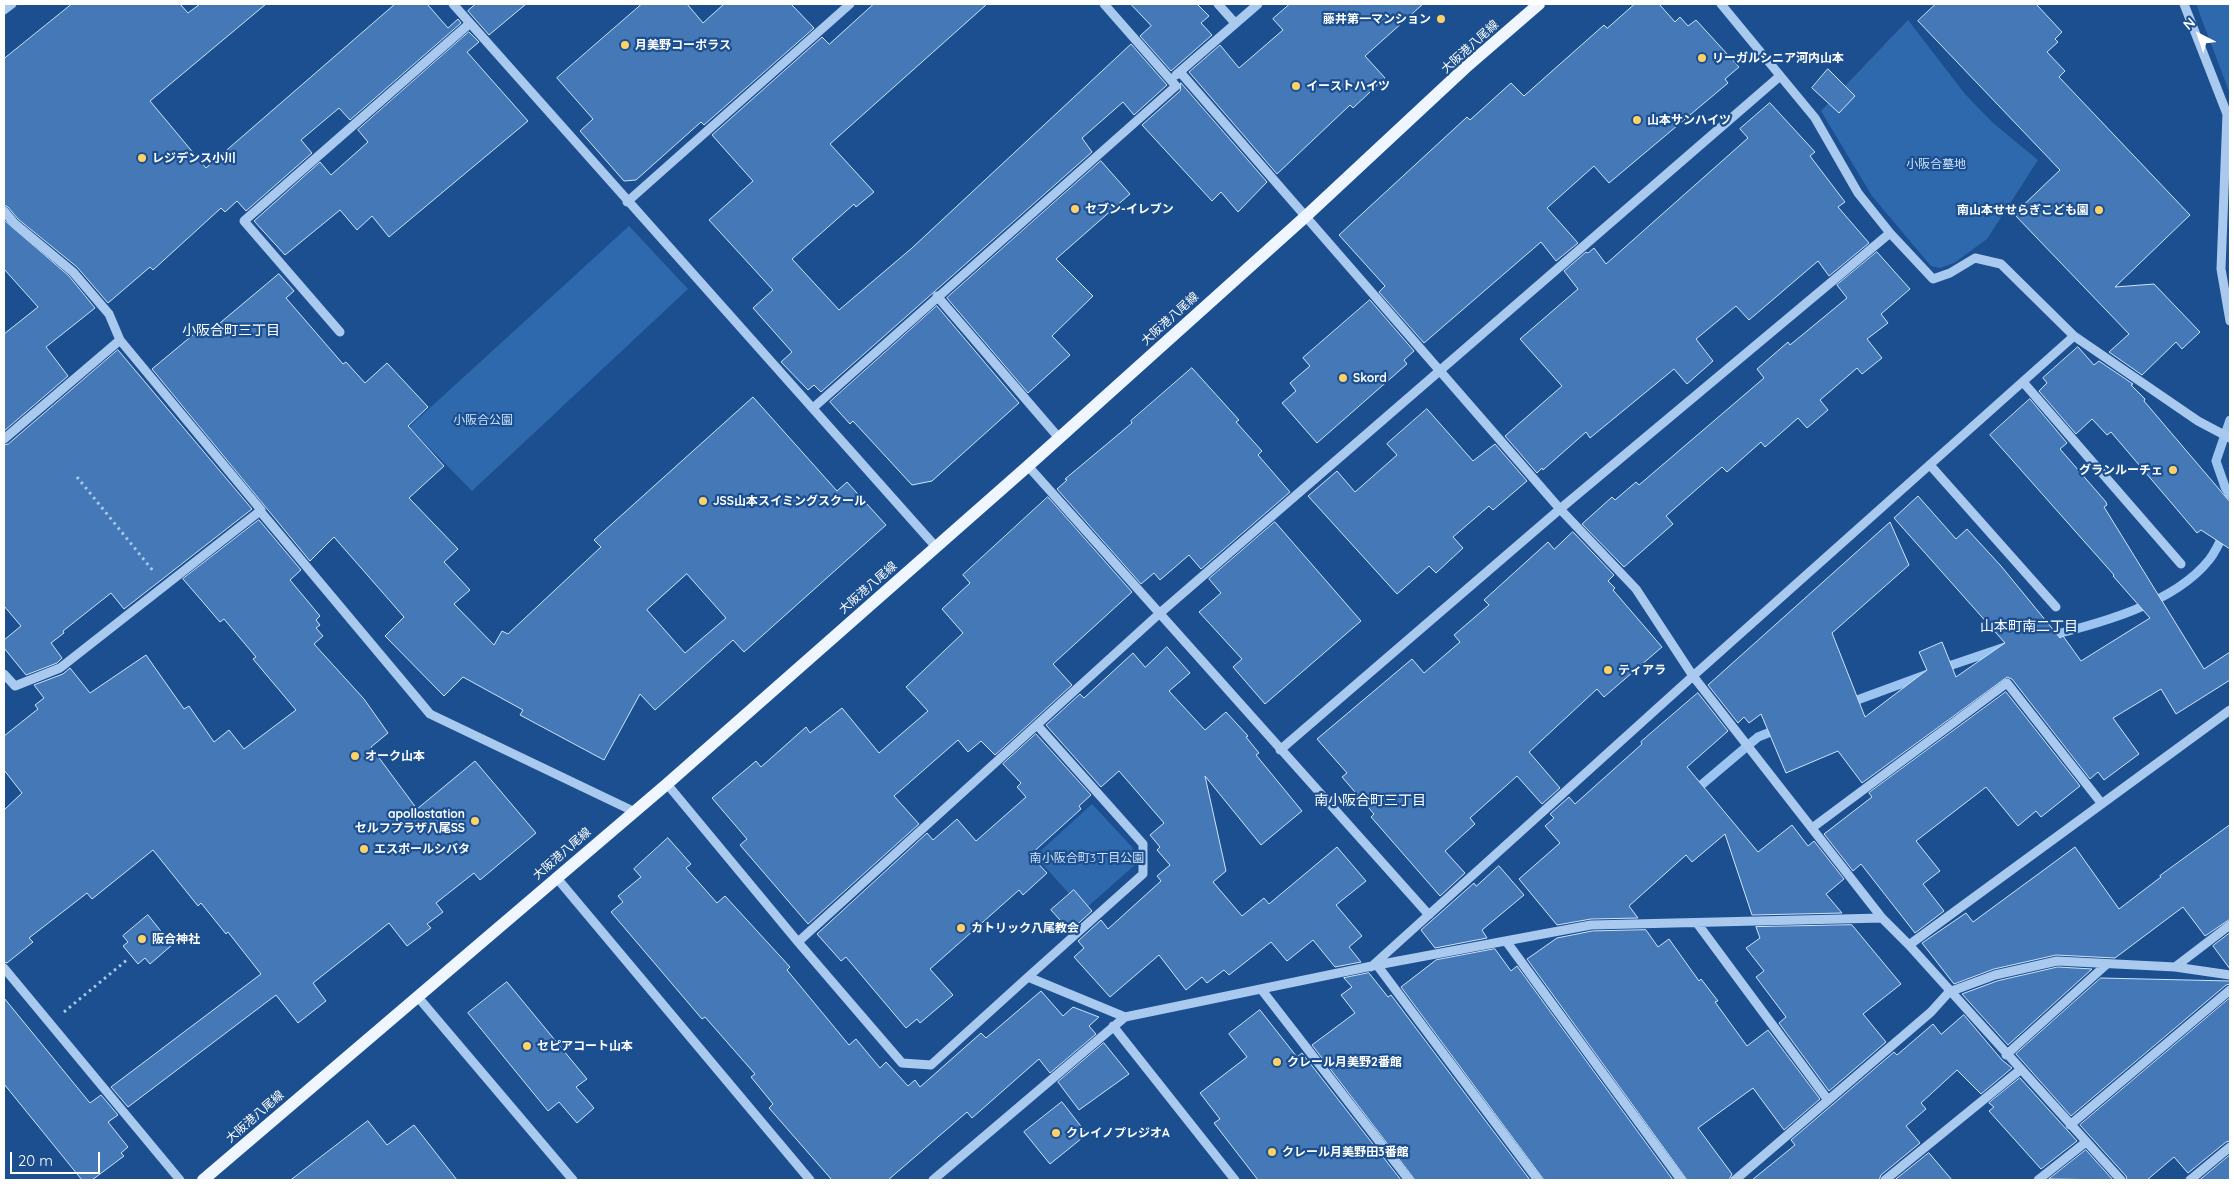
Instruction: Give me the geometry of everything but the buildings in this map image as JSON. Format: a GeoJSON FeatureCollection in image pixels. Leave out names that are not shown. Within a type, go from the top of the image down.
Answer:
{"type":"FeatureCollection","features":[{"type":"Feature","properties":{"kind":"main road","name":"大阪港八尾線"},"geometry":{"type":"LineString","coordinates":[[203,1180],[633,811],[667,784],[1028,466],[1304,217],[1465,68],[1539,4]]}},
{"type":"Feature","properties":{"kind":"street"},"geometry":{"type":"LineString","coordinates":[[4,10],[12,4]]}},
{"type":"Feature","properties":{"kind":"street"},"geometry":{"type":"LineString","coordinates":[[453,4],[627,202],[936,547]]}},
{"type":"Feature","properties":{"kind":"street"},"geometry":{"type":"LineString","coordinates":[[627,202],[850,4]]}},
{"type":"Feature","properties":{"kind":"street"},"geometry":{"type":"LineString","coordinates":[[813,408],[937,296],[1176,86],[1104,4]]}},
{"type":"Feature","properties":{"kind":"street"},"geometry":{"type":"LineString","coordinates":[[1218,4],[1236,23]]}},
{"type":"Feature","properties":{"kind":"street"},"geometry":{"type":"LineString","coordinates":[[1170,80],[1258,4]]}},
{"type":"Feature","properties":{"kind":"street"},"geometry":{"type":"LineString","coordinates":[[1721,4],[1815,118],[1858,193],[1890,233],[1933,279],[1950,273],[1975,258],[2000,264],[2074,336],[2198,421],[2230,438]]}},
{"type":"Feature","properties":{"kind":"street"},"geometry":{"type":"LineString","coordinates":[[2184,4],[2226,114],[2221,269],[2230,321]]}},
{"type":"Feature","properties":{"kind":"street"},"geometry":{"type":"LineString","coordinates":[[340,332],[244,221],[469,24]]}},
{"type":"Feature","properties":{"kind":"street"},"geometry":{"type":"LineString","coordinates":[[1180,72],[1560,510],[1636,589],[1693,676],[1882,918],[1909,945],[1949,992],[2121,1180]]}},
{"type":"Feature","properties":{"kind":"street"},"geometry":{"type":"LineString","coordinates":[[798,942],[1160,613],[1438,370],[1780,76]]}},
{"type":"Feature","properties":{"kind":"street"},"geometry":{"type":"LineString","coordinates":[[4,211],[14,223],[73,272],[109,314],[120,340],[430,714],[633,811]]}},
{"type":"Feature","properties":{"kind":"street"},"geometry":{"type":"LineString","coordinates":[[1280,750],[1560,510],[1890,233]]}},
{"type":"Feature","properties":{"kind":"street"},"geometry":{"type":"LineString","coordinates":[[937,296],[1059,438]]}},
{"type":"Feature","properties":{"kind":"street"},"geometry":{"type":"LineString","coordinates":[[1374,966],[1693,676],[2074,336]]}},
{"type":"Feature","properties":{"kind":"street"},"geometry":{"type":"LineString","coordinates":[[4,439],[120,340]]}},
{"type":"Feature","properties":{"kind":"street"},"geometry":{"type":"LineString","coordinates":[[2023,382],[2181,564]]}},
{"type":"Feature","properties":{"kind":"street"},"geometry":{"type":"LineString","coordinates":[[1930,464],[2056,607]]}},
{"type":"Feature","properties":{"kind":"street"},"geometry":{"type":"LineString","coordinates":[[1028,466],[1429,915]]}},
{"type":"Feature","properties":{"kind":"street"},"geometry":{"type":"LineString","coordinates":[[4,674],[15,686],[60,668],[260,511]]}},
{"type":"Feature","properties":{"kind":"street"},"geometry":{"type":"LineString","coordinates":[[1812,828],[2007,683],[2102,804]]}},
{"type":"Feature","properties":{"kind":"street"},"geometry":{"type":"LineString","coordinates":[[1909,945],[2230,710]]}},
{"type":"Feature","properties":{"kind":"street"},"geometry":{"type":"LineString","coordinates":[[667,784],[798,942],[902,1063],[931,1065],[1143,874],[1143,844],[1038,725]]}},
{"type":"Feature","properties":{"kind":"street"},"geometry":{"type":"LineString","coordinates":[[556,877],[810,1180]]}},
{"type":"Feature","properties":{"kind":"street"},"geometry":{"type":"LineString","coordinates":[[933,1180],[1125,1017],[1374,966],[1591,925],[1882,918]]}},
{"type":"Feature","properties":{"kind":"street"},"geometry":{"type":"LineString","coordinates":[[1697,923],[1828,1100]]}},
{"type":"Feature","properties":{"kind":"street"},"geometry":{"type":"LineString","coordinates":[[2175,967],[2230,925]]}},
{"type":"Feature","properties":{"kind":"street"},"geometry":{"type":"LineString","coordinates":[[1506,941],[1681,1180]]}},
{"type":"Feature","properties":{"kind":"street"},"geometry":{"type":"LineString","coordinates":[[1735,1180],[1931,1012],[1949,992],[1995,975],[2057,961],[2175,967],[2230,975]]}},
{"type":"Feature","properties":{"kind":"street"},"geometry":{"type":"LineString","coordinates":[[2006,1055],[2107,964]]}},
{"type":"Feature","properties":{"kind":"street"},"geometry":{"type":"LineString","coordinates":[[1374,966],[1538,1180]]}},
{"type":"Feature","properties":{"kind":"street"},"geometry":{"type":"LineString","coordinates":[[4,968],[180,1180]]}},
{"type":"Feature","properties":{"kind":"street"},"geometry":{"type":"LineString","coordinates":[[1028,977],[1125,1017]]}},
{"type":"Feature","properties":{"kind":"street"},"geometry":{"type":"LineString","coordinates":[[1261,989],[1409,1180]]}},
{"type":"Feature","properties":{"kind":"street"},"geometry":{"type":"LineString","coordinates":[[2070,1125],[2230,990]]}},
{"type":"Feature","properties":{"kind":"street"},"geometry":{"type":"LineString","coordinates":[[417,996],[573,1180]]}},
{"type":"Feature","properties":{"kind":"street"},"geometry":{"type":"LineString","coordinates":[[1113,1026],[1236,1180]]}},
{"type":"Feature","properties":{"kind":"street"},"geometry":{"type":"LineString","coordinates":[[1885,1180],[2020,1070]]}},
{"type":"Feature","properties":{"kind":"street"},"geometry":{"type":"LineString","coordinates":[[2038,1180],[2086,1142]]}},
{"type":"Feature","properties":{"kind":"street"},"geometry":{"type":"LineString","coordinates":[[2190,1180],[2230,1147]]}},
{"type":"Feature","properties":{"kind":"path"},"geometry":{"type":"LineString","coordinates":[[77,477],[165,586]]}},
{"type":"Feature","properties":{"kind":"path"},"geometry":{"type":"LineString","coordinates":[[50,1024],[128,959]]}},
{"type":"Feature","properties":{"kind":"green space"},"geometry":{"type":"Polygon","coordinates":[[[2196,4],[2230,4],[2230,94],[2196,4]]]}},
{"type":"Feature","properties":{"kind":"green space","name":"小阪合墓地"},"geometry":{"type":"Polygon","coordinates":[[[1908,20],[1965,94],[1993,123],[2038,160],[1987,239],[1954,263],[1940,268],[1931,266],[1872,196],[1821,111],[1908,20]]]}},
{"type":"Feature","properties":{"kind":"green space","name":"小阪合公園"},"geometry":{"type":"Polygon","coordinates":[[[629,226],[688,289],[472,491],[409,427],[629,226]]]}},
{"type":"Feature","properties":{"kind":"green space","name":"南小阪合町3丁目公園"},"geometry":{"type":"Polygon","coordinates":[[[1092,804],[1132,847],[1137,863],[1084,910],[1035,856],[1092,804]]]}},
{"type":"Feature","properties":{"kind":"waterway"},"geometry":{"type":"LineString","coordinates":[[2230,420],[2216,461],[2225,487],[2230,495]]}},
{"type":"Feature","properties":{"kind":"waterway"},"geometry":{"type":"LineString","coordinates":[[2045,637],[2111,619],[2156,600],[2176,589],[2209,560],[2230,520]]}},
{"type":"Feature","properties":{"kind":"waterway"},"geometry":{"type":"LineString","coordinates":[[1940,669],[2008,646]]}},
{"type":"Feature","properties":{"kind":"waterway"},"geometry":{"type":"LineString","coordinates":[[1849,703],[1928,674]]}},
{"type":"Feature","properties":{"kind":"waterway"},"geometry":{"type":"LineString","coordinates":[[1693,792],[1758,737],[1778,729]]}},
{"type":"Feature","properties":{"kind":"place","name":"藤井第一マンション"},"geometry":{"type":"Point","coordinates":[1441,19]}},
{"type":"Feature","properties":{"kind":"place","name":"月美野コーポラス"},"geometry":{"type":"Point","coordinates":[625,45]}},
{"type":"Feature","properties":{"kind":"place","name":"リーガルシニア河内山本"},"geometry":{"type":"Point","coordinates":[1702,58]}},
{"type":"Feature","properties":{"kind":"place","name":"イーストハイツ"},"geometry":{"type":"Point","coordinates":[1296,86]}},
{"type":"Feature","properties":{"kind":"place","name":"山本サンハイツ"},"geometry":{"type":"Point","coordinates":[1637,120]}},
{"type":"Feature","properties":{"kind":"place","name":"レジデンス小川"},"geometry":{"type":"Point","coordinates":[142,158]}},
{"type":"Feature","properties":{"kind":"place","name":"セブン-イレブン"},"geometry":{"type":"Point","coordinates":[1075,209]}},
{"type":"Feature","properties":{"kind":"place","name":"南山本せせらぎこども園"},"geometry":{"type":"Point","coordinates":[2099,210]}},
{"type":"Feature","properties":{"kind":"place","name":"Skord"},"geometry":{"type":"Point","coordinates":[1343,378]}},
{"type":"Feature","properties":{"kind":"place","name":"グランルーチェ"},"geometry":{"type":"Point","coordinates":[2173,470]}},
{"type":"Feature","properties":{"kind":"place","name":"JSS山本スイミングスクール"},"geometry":{"type":"Point","coordinates":[703,501]}},
{"type":"Feature","properties":{"kind":"place","name":"ティアラ"},"geometry":{"type":"Point","coordinates":[1608,670]}},
{"type":"Feature","properties":{"kind":"place","name":"オーク山本"},"geometry":{"type":"Point","coordinates":[355,756]}},
{"type":"Feature","properties":{"kind":"place","name":"apollostation セルフプラザ八尾SS"},"geometry":{"type":"Point","coordinates":[475,821]}},
{"type":"Feature","properties":{"kind":"place","name":"エスポールシバタ"},"geometry":{"type":"Point","coordinates":[364,849]}},
{"type":"Feature","properties":{"kind":"place","name":"カトリック八尾教会"},"geometry":{"type":"Point","coordinates":[961,928]}},
{"type":"Feature","properties":{"kind":"place","name":"阪合神社"},"geometry":{"type":"Point","coordinates":[142,939]}},
{"type":"Feature","properties":{"kind":"place","name":"セピアコート山本"},"geometry":{"type":"Point","coordinates":[527,1046]}},
{"type":"Feature","properties":{"kind":"place","name":"クレール月美野2番館"},"geometry":{"type":"Point","coordinates":[1277,1062]}},
{"type":"Feature","properties":{"kind":"place","name":"クレイノプレジオA"},"geometry":{"type":"Point","coordinates":[1056,1133]}},
{"type":"Feature","properties":{"kind":"place","name":"クレール月美野田3番館"},"geometry":{"type":"Point","coordinates":[1272,1152]}},
{"type":"Feature","properties":{"kind":"district","name":"小阪合町三丁目"},"geometry":{"type":"Point","coordinates":[231,331]}},
{"type":"Feature","properties":{"kind":"district","name":"山本町南二丁目"},"geometry":{"type":"Point","coordinates":[2029,627]}},
{"type":"Feature","properties":{"kind":"district","name":"南小阪合町三丁目"},"geometry":{"type":"Point","coordinates":[1370,801]}}]}
